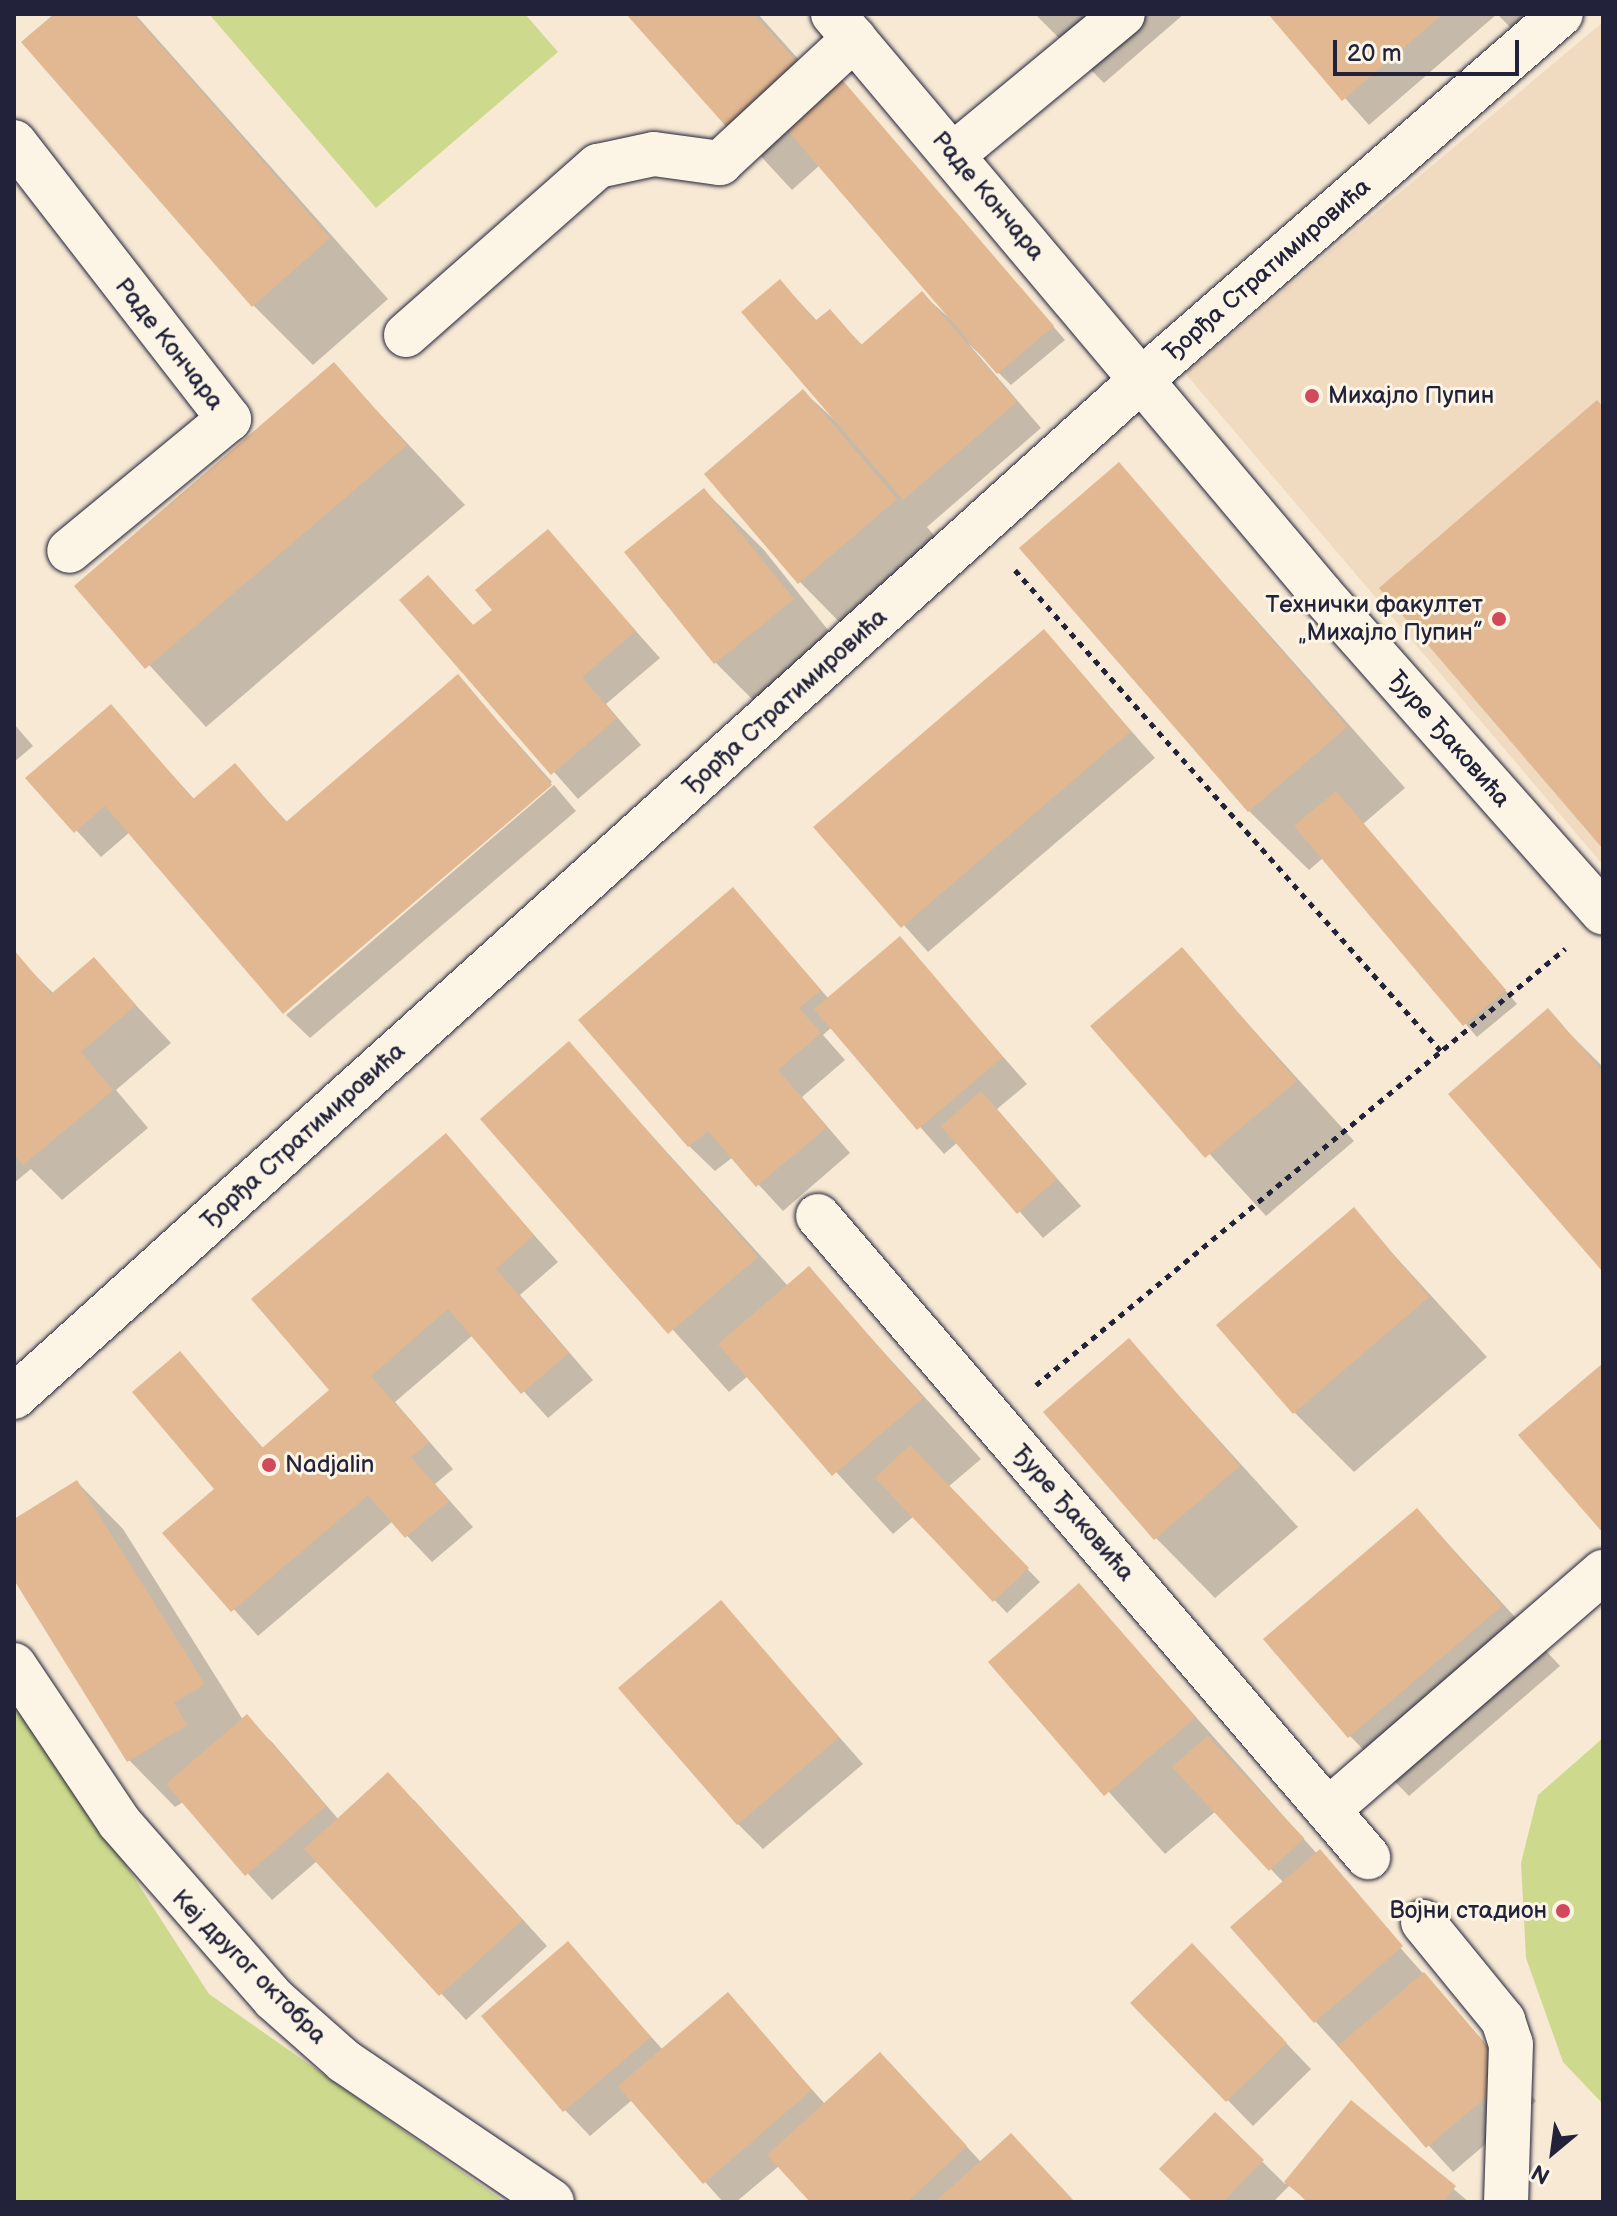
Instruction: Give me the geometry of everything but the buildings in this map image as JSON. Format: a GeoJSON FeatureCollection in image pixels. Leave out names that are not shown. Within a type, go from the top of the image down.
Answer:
{"type":"FeatureCollection","features":[{"type":"Feature","properties":{"kind":"street"},"geometry":{"type":"LineString","coordinates":[[954,154],[1123,14]]}},
{"type":"Feature","properties":{"kind":"street","name":"Ђорђа Стратимировића"},"geometry":{"type":"LineString","coordinates":[[14,1397],[1141,380],[1561,14]]}},
{"type":"Feature","properties":{"kind":"street"},"geometry":{"type":"LineString","coordinates":[[406,335],[598,166],[654,154],[720,163],[843,27]]}},
{"type":"Feature","properties":{"kind":"street","name":"Раде Кончара"},"geometry":{"type":"LineString","coordinates":[[843,27],[954,154],[1141,380]]}},
{"type":"Feature","properties":{"kind":"street","name":"Раде Кончара"},"geometry":{"type":"LineString","coordinates":[[14,142],[229,419],[69,551]]}},
{"type":"Feature","properties":{"kind":"street","name":"Ђуре Ђаковића"},"geometry":{"type":"LineString","coordinates":[[1141,380],[1591,925]]}},
{"type":"Feature","properties":{"kind":"street","name":"Ђуре Ђаковића"},"geometry":{"type":"LineString","coordinates":[[818,1216],[1368,1857]]}},
{"type":"Feature","properties":{"kind":"street"},"geometry":{"type":"LineString","coordinates":[[1328,1810],[1603,1572]]}},
{"type":"Feature","properties":{"kind":"street","name":"Кеј другог октобра"},"geometry":{"type":"LineString","coordinates":[[14,1665],[119,1822],[274,1999],[344,2061],[552,2202]]}},
{"type":"Feature","properties":{"kind":"street"},"geometry":{"type":"LineString","coordinates":[[1423,1922],[1503,2020],[1511,2044],[1506,2202]]}},
{"type":"Feature","properties":{"kind":"path"},"geometry":{"type":"LineString","coordinates":[[978,527],[1441,1051]]}},
{"type":"Feature","properties":{"kind":"path"},"geometry":{"type":"LineString","coordinates":[[994,1420],[1591,925]]}},
{"type":"Feature","properties":{"kind":"shaded area","name":"Технички факултет „Михајло Пупин”"},"geometry":{"type":"Polygon","coordinates":[[[1603,22],[1603,865],[1185,373],[1603,22]]]}},
{"type":"Feature","properties":{"kind":"green space"},"geometry":{"type":"Polygon","coordinates":[[[209,14],[525,14],[558,52],[376,208],[209,14]]]}},
{"type":"Feature","properties":{"kind":"green space"},"geometry":{"type":"Polygon","coordinates":[[[14,1691],[209,1994],[505,2202],[14,2202],[14,1691]]]}},
{"type":"Feature","properties":{"kind":"green space","name":"Војни стадион"},"geometry":{"type":"Polygon","coordinates":[[[1603,1738],[1603,2104],[1563,2062],[1526,1958],[1521,1863],[1538,1795],[1603,1738]]]}},
{"type":"Feature","properties":{"kind":"place","name":"Михајло Пупин"},"geometry":{"type":"Point","coordinates":[1312,396]}},
{"type":"Feature","properties":{"kind":"place","name":"Технички факултет „Михајло Пупин”"},"geometry":{"type":"Point","coordinates":[1499,619]}},
{"type":"Feature","properties":{"kind":"place","name":"Nadjalin"},"geometry":{"type":"Point","coordinates":[269,1465]}},
{"type":"Feature","properties":{"kind":"place","name":"Војни стадион"},"geometry":{"type":"Point","coordinates":[1563,1911]}}]}
